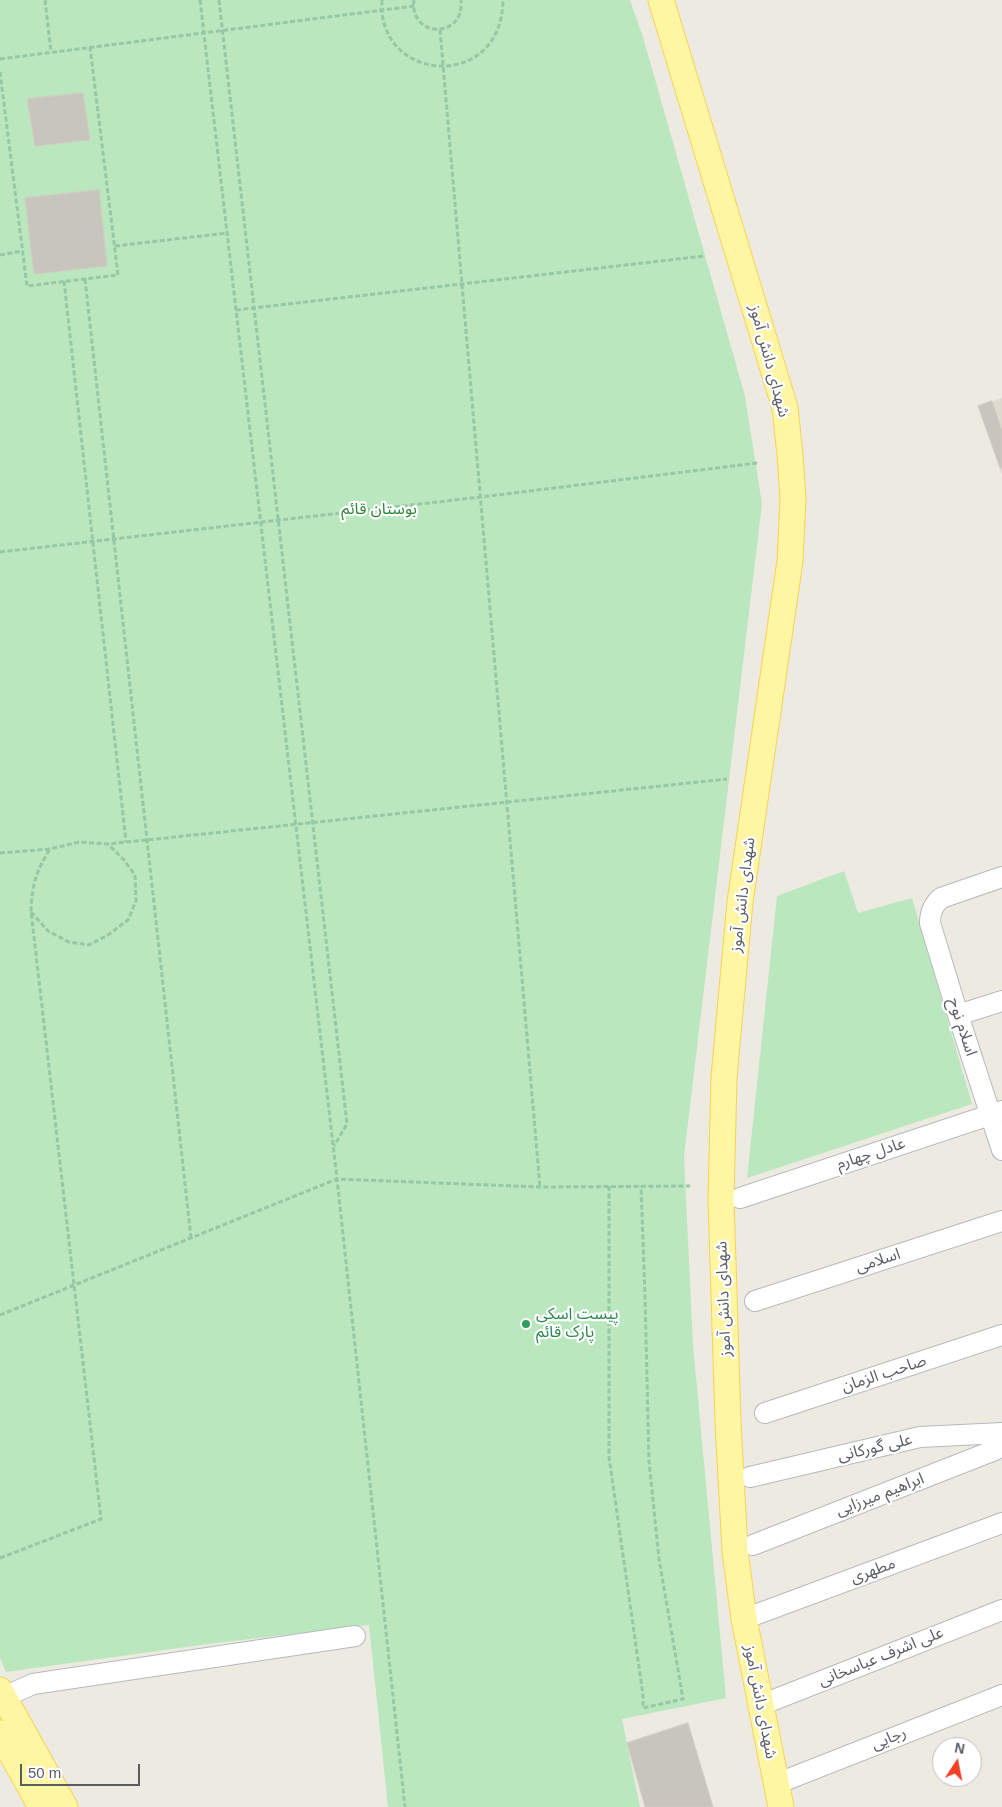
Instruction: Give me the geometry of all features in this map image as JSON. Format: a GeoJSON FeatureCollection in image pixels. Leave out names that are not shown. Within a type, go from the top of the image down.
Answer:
{"type":"FeatureCollection","features":[{"type":"Feature","properties":{"kind":"main road"},"geometry":{"type":"LineString","coordinates":[[646,0],[740,308],[769,410],[777,457],[778,508],[774,556],[743,777],[718,979],[710,1064],[707,1170],[709,1317],[715,1468],[721,1552],[737,1620],[733,1645],[765,1807]]}},
{"type":"Feature","properties":{"kind":"main road","name":"شهدای دانش آموز"},"geometry":{"type":"LineString","coordinates":[[661,0],[784,408],[793,499],[790,561],[740,902],[724,1077],[722,1199],[728,1422],[737,1620],[761,1705],[778,1795]]}},
{"type":"Feature","properties":{"kind":"main road"},"geometry":{"type":"LineString","coordinates":[[1,1695],[65,1807]]}},
{"type":"Feature","properties":{"kind":"main road"},"geometry":{"type":"LineString","coordinates":[[0,1733],[41,1807]]}},
{"type":"Feature","properties":{"kind":"street","name":"اسلام نوح"},"geometry":{"type":"LineString","coordinates":[[1002,877],[950,893],[935,903],[930,913],[930,923],[958,1015],[996,1113],[1002,1150]]}},
{"type":"Feature","properties":{"kind":"street"},"geometry":{"type":"LineString","coordinates":[[958,1015],[1002,1001]]}},
{"type":"Feature","properties":{"kind":"street","name":"عادل چهارم"},"geometry":{"type":"LineString","coordinates":[[740,1198],[996,1113]]}},
{"type":"Feature","properties":{"kind":"street","name":"اسلامی"},"geometry":{"type":"LineString","coordinates":[[755,1301],[1002,1221]]}},
{"type":"Feature","properties":{"kind":"street","name":"صاحب الزمان"},"geometry":{"type":"LineString","coordinates":[[765,1413],[1002,1335]]}},
{"type":"Feature","properties":{"kind":"street","name":"علی گورکانی"},"geometry":{"type":"LineString","coordinates":[[750,1478],[920,1437],[1002,1433]]}},
{"type":"Feature","properties":{"kind":"street","name":"ابراهیم میرزایی"},"geometry":{"type":"LineString","coordinates":[[753,1545],[995,1450],[1002,1438]]}},
{"type":"Feature","properties":{"kind":"street","name":"مطهری"},"geometry":{"type":"LineString","coordinates":[[737,1620],[1002,1523]]}},
{"type":"Feature","properties":{"kind":"street","name":"علی اشرف عباسخانی"},"geometry":{"type":"LineString","coordinates":[[761,1705],[1002,1610]]}},
{"type":"Feature","properties":{"kind":"street"},"geometry":{"type":"LineString","coordinates":[[1,1695],[33,1684],[355,1636]]}},
{"type":"Feature","properties":{"kind":"street","name":"رجایی"},"geometry":{"type":"LineString","coordinates":[[778,1795],[1002,1695]]}},
{"type":"Feature","properties":{"kind":"path"},"geometry":{"type":"LineString","coordinates":[[45,0],[51,52]]}},
{"type":"Feature","properties":{"kind":"path"},"geometry":{"type":"LineString","coordinates":[[200,0],[337,1179],[405,1807]]}},
{"type":"Feature","properties":{"kind":"path"},"geometry":{"type":"LineString","coordinates":[[219,0],[347,1124],[333,1146]]}},
{"type":"Feature","properties":{"kind":"path"},"geometry":{"type":"LineString","coordinates":[[382,0],[381,11],[385,29],[395,44],[409,57],[426,64],[444,67],[464,63],[482,52],[496,36],[503,16],[503,0]]}},
{"type":"Feature","properties":{"kind":"path"},"geometry":{"type":"LineString","coordinates":[[414,0],[415,14],[425,26],[440,30],[448,28],[455,23],[462,9],[461,0],[465,0]]}},
{"type":"Feature","properties":{"kind":"path"},"geometry":{"type":"LineString","coordinates":[[0,58],[414,6]]}},
{"type":"Feature","properties":{"kind":"path"},"geometry":{"type":"LineString","coordinates":[[440,30],[540,1187]]}},
{"type":"Feature","properties":{"kind":"path"},"geometry":{"type":"LineString","coordinates":[[0,72],[27,286],[118,275],[90,47]]}},
{"type":"Feature","properties":{"kind":"path"},"geometry":{"type":"LineString","coordinates":[[114,246],[227,233]]}},
{"type":"Feature","properties":{"kind":"path"},"geometry":{"type":"LineString","coordinates":[[0,255],[22,251]]}},
{"type":"Feature","properties":{"kind":"path"},"geometry":{"type":"LineString","coordinates":[[236,310],[704,256]]}},
{"type":"Feature","properties":{"kind":"path"},"geometry":{"type":"LineString","coordinates":[[85,279],[191,1238]]}},
{"type":"Feature","properties":{"kind":"path"},"geometry":{"type":"LineString","coordinates":[[64,281],[126,842]]}},
{"type":"Feature","properties":{"kind":"path"},"geometry":{"type":"LineString","coordinates":[[0,552],[481,497],[757,463]]}},
{"type":"Feature","properties":{"kind":"path"},"geometry":{"type":"LineString","coordinates":[[0,853],[50,849],[79,842],[108,844],[727,779]]}},
{"type":"Feature","properties":{"kind":"path"},"geometry":{"type":"LineString","coordinates":[[31,911],[48,931],[69,942],[89,945],[108,935],[128,920],[136,901],[135,875],[124,860],[108,844]]}},
{"type":"Feature","properties":{"kind":"path"},"geometry":{"type":"LineString","coordinates":[[0,1558],[101,1519],[31,911],[32,889],[38,869],[50,849]]}},
{"type":"Feature","properties":{"kind":"path"},"geometry":{"type":"LineString","coordinates":[[0,1315],[337,1179],[540,1187],[690,1186]]}},
{"type":"Feature","properties":{"kind":"path"},"geometry":{"type":"LineString","coordinates":[[609,1186],[609,1457],[643,1708],[683,1699],[658,1559],[648,1461],[641,1186]]}},
{"type":"Feature","properties":{"kind":"shaded area"},"geometry":{"type":"Polygon","coordinates":[[[1002,398],[1002,475],[979,406],[1002,398]]]}},
{"type":"Feature","properties":{"kind":"green space","name":"بوستان قائم"},"geometry":{"type":"Polygon","coordinates":[[[0,0],[630,0],[643,37],[745,396],[762,504],[684,1156],[693,1345],[726,1698],[622,1719],[640,1807],[388,1807],[369,1625],[208,1644],[6,1672],[0,1658],[0,0]]]}},
{"type":"Feature","properties":{"kind":"green space"},"geometry":{"type":"Polygon","coordinates":[[[844,871],[858,913],[912,898],[972,1104],[747,1178],[777,896],[844,871]]]}},
{"type":"Feature","properties":{"kind":"building"},"geometry":{"type":"Polygon","coordinates":[[[83,93],[90,140],[35,146],[27,99],[83,93]]]}},
{"type":"Feature","properties":{"kind":"building"},"geometry":{"type":"Polygon","coordinates":[[[99,190],[107,266],[34,274],[25,198],[99,190]]]}},
{"type":"Feature","properties":{"kind":"building"},"geometry":{"type":"Polygon","coordinates":[[[992,401],[1002,431],[1002,468],[1000,468],[978,406],[992,401]]]}},
{"type":"Feature","properties":{"kind":"building"},"geometry":{"type":"Polygon","coordinates":[[[688,1723],[713,1807],[645,1807],[627,1743],[688,1723]]]}},
{"type":"Feature","properties":{"kind":"place","name":"پیست اسکی پارک قائم"},"geometry":{"type":"Point","coordinates":[526,1324]}}]}
